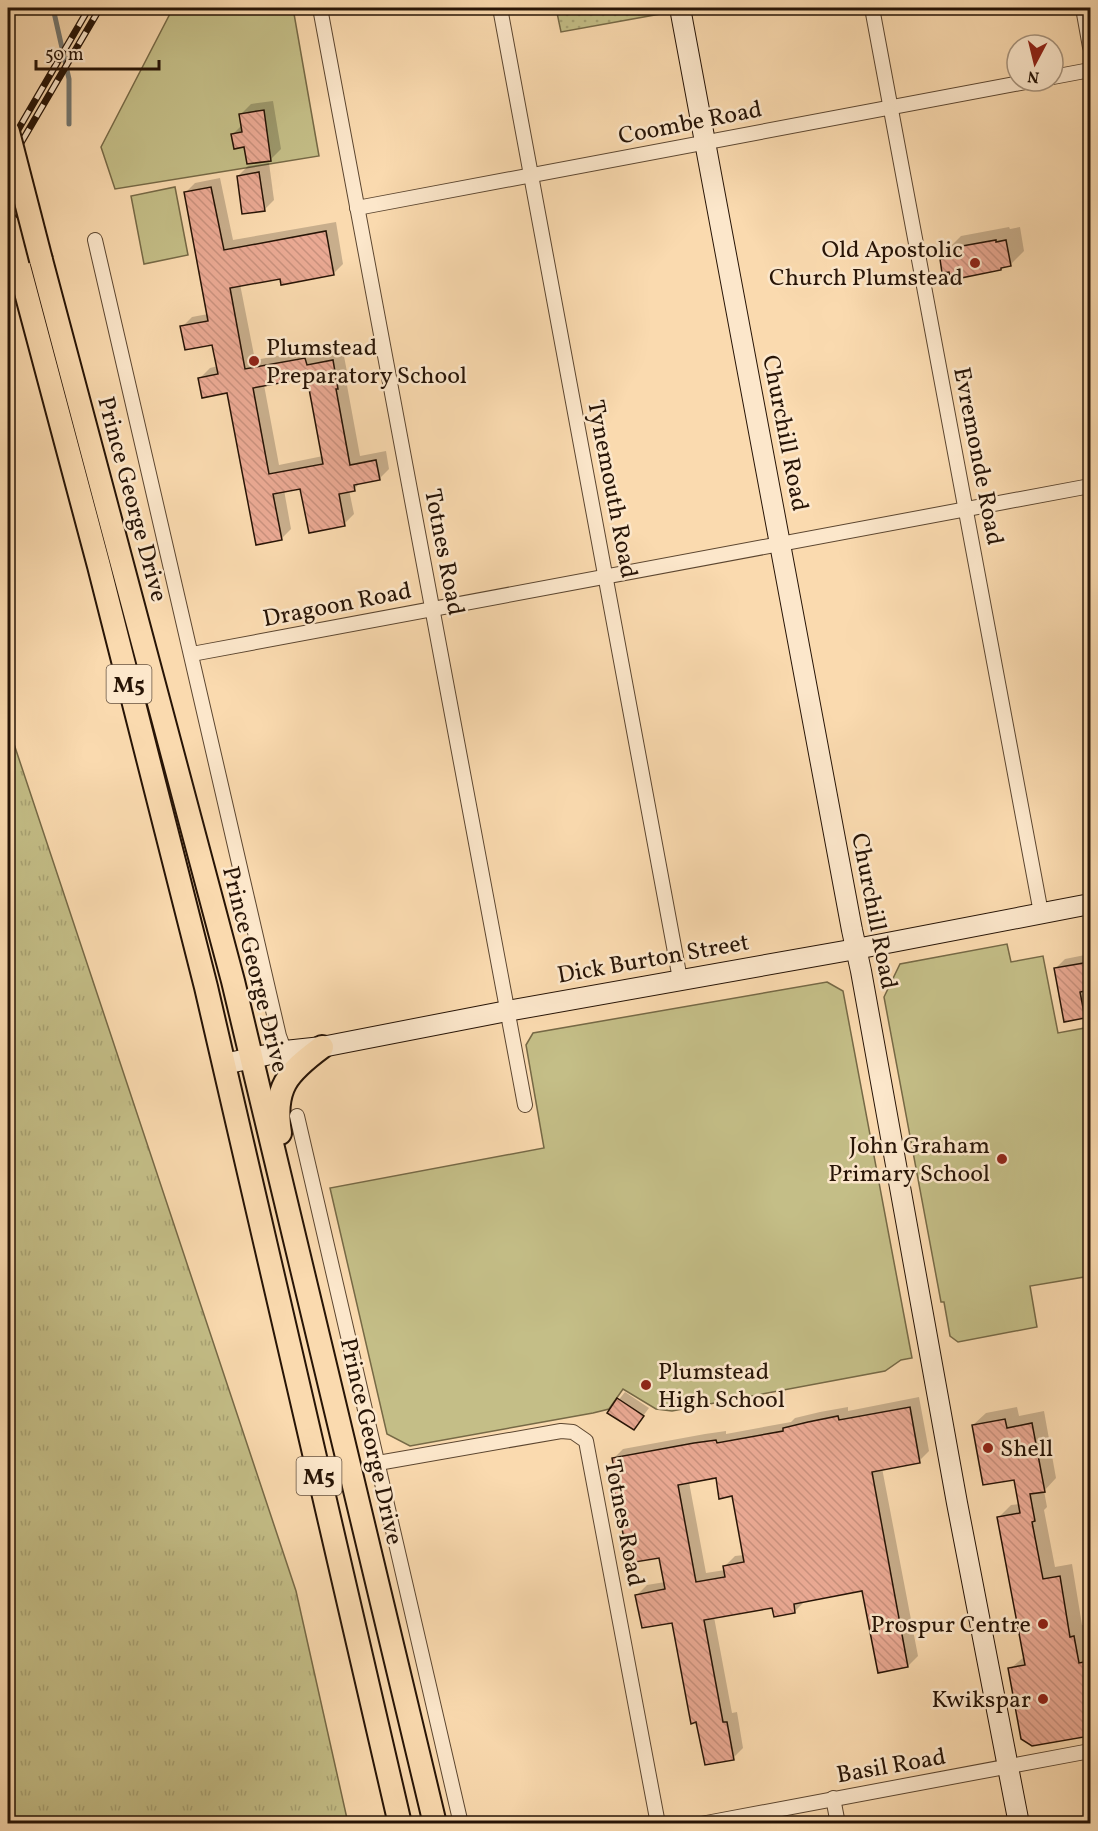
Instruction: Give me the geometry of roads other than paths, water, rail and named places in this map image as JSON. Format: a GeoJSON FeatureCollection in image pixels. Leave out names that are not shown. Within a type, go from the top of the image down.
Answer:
{"type":"FeatureCollection","features":[{"type":"Feature","properties":{"kind":"main road","name":"Prince George Drive"},"geometry":{"type":"LineString","coordinates":[[8,132],[251,1059],[435,1824]]}},
{"type":"Feature","properties":{"kind":"main road","name":"Prince George Drive"},"geometry":{"type":"LineString","coordinates":[[8,225],[102,577],[224,1064],[400,1824]]}},
{"type":"Feature","properties":{"kind":"main road"},"geometry":{"type":"LineString","coordinates":[[297,1247],[277,1117],[288,1061],[322,1047]]}},
{"type":"Feature","properties":{"kind":"street","name":"Totnes Road"},"geometry":{"type":"LineString","coordinates":[[320,8],[525,1105]]}},
{"type":"Feature","properties":{"kind":"street","name":"Tynemouth Road"},"geometry":{"type":"LineString","coordinates":[[500,8],[680,979]]}},
{"type":"Feature","properties":{"kind":"street","name":"Churchill Road"},"geometry":{"type":"LineString","coordinates":[[680,8],[957,1503],[1019,1824]]}},
{"type":"Feature","properties":{"kind":"street","name":"Evremonde Road"},"geometry":{"type":"LineString","coordinates":[[872,8],[1041,913]]}},
{"type":"Feature","properties":{"kind":"street"},"geometry":{"type":"LineString","coordinates":[[1083,8],[1090,47]]}},
{"type":"Feature","properties":{"kind":"street"},"geometry":{"type":"LineString","coordinates":[[1065,75],[1090,70]]}},
{"type":"Feature","properties":{"kind":"street","name":"Coombe Road"},"geometry":{"type":"LineString","coordinates":[[357,208],[1005,86]]}},
{"type":"Feature","properties":{"kind":"street","name":"Prince George Drive"},"geometry":{"type":"LineString","coordinates":[[95,240],[279,1036],[288,1061]]}},
{"type":"Feature","properties":{"kind":"street","name":"Dragoon Road"},"geometry":{"type":"LineString","coordinates":[[192,654],[1090,486]]}},
{"type":"Feature","properties":{"kind":"street","name":"Dick Burton Street"},"geometry":{"type":"LineString","coordinates":[[322,1047],[1090,904]]}},
{"type":"Feature","properties":{"kind":"street"},"geometry":{"type":"LineString","coordinates":[[224,1064],[251,1059],[288,1061]]}},
{"type":"Feature","properties":{"kind":"street"},"geometry":{"type":"LineString","coordinates":[[297,1116],[461,1824]]}},
{"type":"Feature","properties":{"kind":"street","name":"Totnes Road"},"geometry":{"type":"LineString","coordinates":[[378,1463],[561,1431],[573,1432],[586,1442],[658,1824]]}},
{"type":"Feature","properties":{"kind":"street","name":"Basil Road"},"geometry":{"type":"LineString","coordinates":[[700,1824],[1090,1751]]}},
{"type":"Feature","properties":{"kind":"street"},"geometry":{"type":"LineString","coordinates":[[833,1798],[838,1824]]}},
{"type":"Feature","properties":{"kind":"waterway"},"geometry":{"type":"LineString","coordinates":[[53,8],[69,79],[69,124]]}},
{"type":"Feature","properties":{"kind":"railway"},"geometry":{"type":"LineString","coordinates":[[8,147],[89,8]]}},
{"type":"Feature","properties":{"kind":"railway"},"geometry":{"type":"LineString","coordinates":[[8,165],[100,8]]}},
{"type":"Feature","properties":{"kind":"place","name":"Old Apostolic Church Plumstead"},"geometry":{"type":"Point","coordinates":[975,263]}},
{"type":"Feature","properties":{"kind":"place","name":"Plumstead Preparatory School"},"geometry":{"type":"Point","coordinates":[254,361]}},
{"type":"Feature","properties":{"kind":"place","name":"John Graham Primary School"},"geometry":{"type":"Point","coordinates":[1002,1159]}},
{"type":"Feature","properties":{"kind":"place","name":"Plumstead High School"},"geometry":{"type":"Point","coordinates":[646,1385]}},
{"type":"Feature","properties":{"kind":"place","name":"Shell"},"geometry":{"type":"Point","coordinates":[988,1448]}},
{"type":"Feature","properties":{"kind":"place","name":"Prospur Centre"},"geometry":{"type":"Point","coordinates":[1043,1624]}},
{"type":"Feature","properties":{"kind":"place","name":"Kwikspar"},"geometry":{"type":"Point","coordinates":[1043,1699]}}]}
